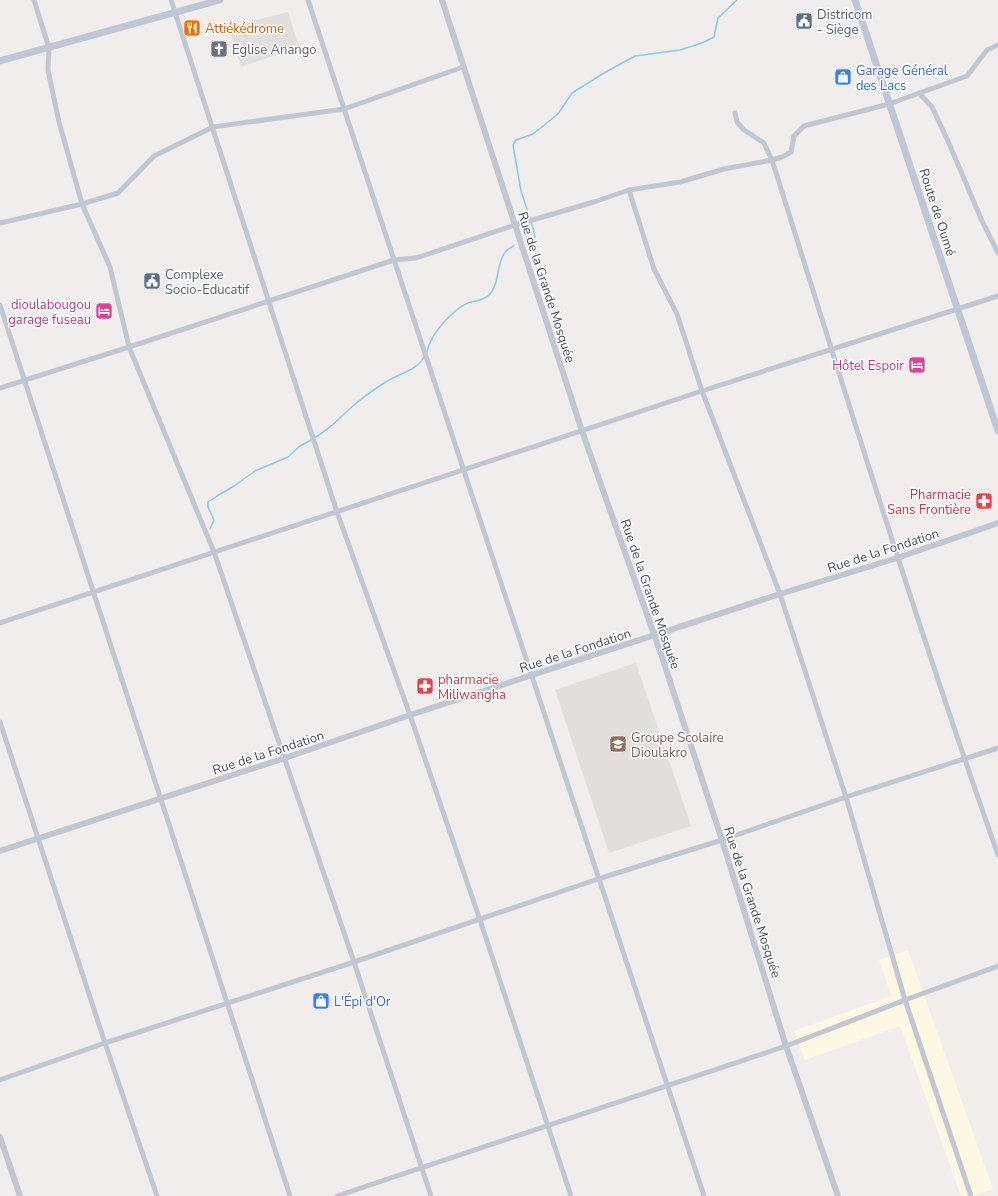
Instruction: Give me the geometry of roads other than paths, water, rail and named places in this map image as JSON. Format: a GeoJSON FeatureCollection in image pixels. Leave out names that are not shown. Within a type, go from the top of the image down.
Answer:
{"type":"FeatureCollection","features":[{"type":"Feature","properties":{"kind":"main road"},"geometry":{"type":"LineString","coordinates":[[0,62],[220,0]]}},
{"type":"Feature","properties":{"kind":"main road","name":"Route de Oumé"},"geometry":{"type":"LineString","coordinates":[[855,0],[998,431]]}},
{"type":"Feature","properties":{"kind":"street"},"geometry":{"type":"LineString","coordinates":[[34,0],[49,48],[48,70],[59,122],[82,204],[110,267],[129,347],[214,552],[354,962],[431,1196]]}},
{"type":"Feature","properties":{"kind":"street"},"geometry":{"type":"LineString","coordinates":[[171,0],[337,512],[410,715],[480,920],[570,1196]]}},
{"type":"Feature","properties":{"kind":"street"},"geometry":{"type":"LineString","coordinates":[[308,0],[704,1196]]}},
{"type":"Feature","properties":{"kind":"street","name":"Rue de la Grande Mosquée"},"geometry":{"type":"LineString","coordinates":[[442,0],[582,431],[654,636],[722,840],[786,1046],[838,1196]]}},
{"type":"Feature","properties":{"kind":"street"},"geometry":{"type":"LineString","coordinates":[[0,388],[394,260],[416,258],[515,225],[629,190],[680,182],[724,169],[782,157],[791,152],[794,136],[804,126],[889,104],[967,76],[987,50],[998,45]]}},
{"type":"Feature","properties":{"kind":"street"},"geometry":{"type":"LineString","coordinates":[[0,224],[82,204],[118,193],[154,156],[213,127],[344,109],[463,67]]}},
{"type":"Feature","properties":{"kind":"street"},"geometry":{"type":"LineString","coordinates":[[919,93],[932,107],[982,221],[998,253]]}},
{"type":"Feature","properties":{"kind":"street"},"geometry":{"type":"LineString","coordinates":[[734,112],[737,122],[744,130],[764,142],[772,160],[897,558],[964,759],[998,855]]}},
{"type":"Feature","properties":{"kind":"street"},"geometry":{"type":"LineString","coordinates":[[629,190],[654,269],[677,314],[702,391],[780,594],[846,797],[905,1000],[971,1196]]}},
{"type":"Feature","properties":{"kind":"street"},"geometry":{"type":"LineString","coordinates":[[0,623],[702,391],[998,296]]}},
{"type":"Feature","properties":{"kind":"street"},"geometry":{"type":"LineString","coordinates":[[0,305],[290,1196]]}},
{"type":"Feature","properties":{"kind":"street","name":"Rue de la Fondation"},"geometry":{"type":"LineString","coordinates":[[0,851],[780,594],[897,558],[998,523]]}},
{"type":"Feature","properties":{"kind":"street"},"geometry":{"type":"LineString","coordinates":[[0,722],[157,1196]]}},
{"type":"Feature","properties":{"kind":"street"},"geometry":{"type":"LineString","coordinates":[[0,1080],[106,1043],[480,920],[598,879],[722,840],[846,797],[998,748]]}},
{"type":"Feature","properties":{"kind":"street"},"geometry":{"type":"LineString","coordinates":[[337,1196],[786,1046],[998,966]]}},
{"type":"Feature","properties":{"kind":"street"},"geometry":{"type":"LineString","coordinates":[[0,1137],[20,1196]]}},
{"type":"Feature","properties":{"kind":"waterway"},"geometry":{"type":"LineString","coordinates":[[532,240],[535,237],[534,231],[521,191],[513,145],[516,140],[533,134],[558,114],[572,93],[635,56],[680,50],[702,43],[714,37],[718,18],[737,0]]}},
{"type":"Feature","properties":{"kind":"waterway"},"geometry":{"type":"LineString","coordinates":[[427,352],[429,344],[436,332],[452,314],[468,303],[483,299],[490,294],[494,288],[501,261],[508,250],[514,246]]}},
{"type":"Feature","properties":{"kind":"waterway"},"geometry":{"type":"LineString","coordinates":[[314,438],[330,427],[371,392],[389,380],[409,371],[424,357]]}},
{"type":"Feature","properties":{"kind":"waterway"},"geometry":{"type":"LineString","coordinates":[[210,529],[214,520],[208,507],[208,502],[255,471],[288,457],[300,446],[311,440]]}},
{"type":"Feature","properties":{"kind":"place","name":"Districom - Siège"},"geometry":{"type":"Point","coordinates":[804,21]}},
{"type":"Feature","properties":{"kind":"place","name":"Attiékédrome"},"geometry":{"type":"Point","coordinates":[192,28]}},
{"type":"Feature","properties":{"kind":"place","name":"Eglise Anango"},"geometry":{"type":"Point","coordinates":[219,49]}},
{"type":"Feature","properties":{"kind":"place","name":"Garage Général des Lacs"},"geometry":{"type":"Point","coordinates":[843,77]}},
{"type":"Feature","properties":{"kind":"place","name":"Complexe Socio-Educatif"},"geometry":{"type":"Point","coordinates":[152,281]}},
{"type":"Feature","properties":{"kind":"place","name":"dioulabougou garage fuseau"},"geometry":{"type":"Point","coordinates":[104,311]}},
{"type":"Feature","properties":{"kind":"place","name":"Hôtel Espoir"},"geometry":{"type":"Point","coordinates":[917,365]}},
{"type":"Feature","properties":{"kind":"place","name":"Pharmacie Sans Frontière"},"geometry":{"type":"Point","coordinates":[984,501]}},
{"type":"Feature","properties":{"kind":"place","name":"pharmacie Miliwangha"},"geometry":{"type":"Point","coordinates":[425,686]}},
{"type":"Feature","properties":{"kind":"place","name":"Groupe Scolaire Dioulakro"},"geometry":{"type":"Point","coordinates":[618,744]}},
{"type":"Feature","properties":{"kind":"place","name":"L'Épi d'Or"},"geometry":{"type":"Point","coordinates":[321,1001]}}]}
